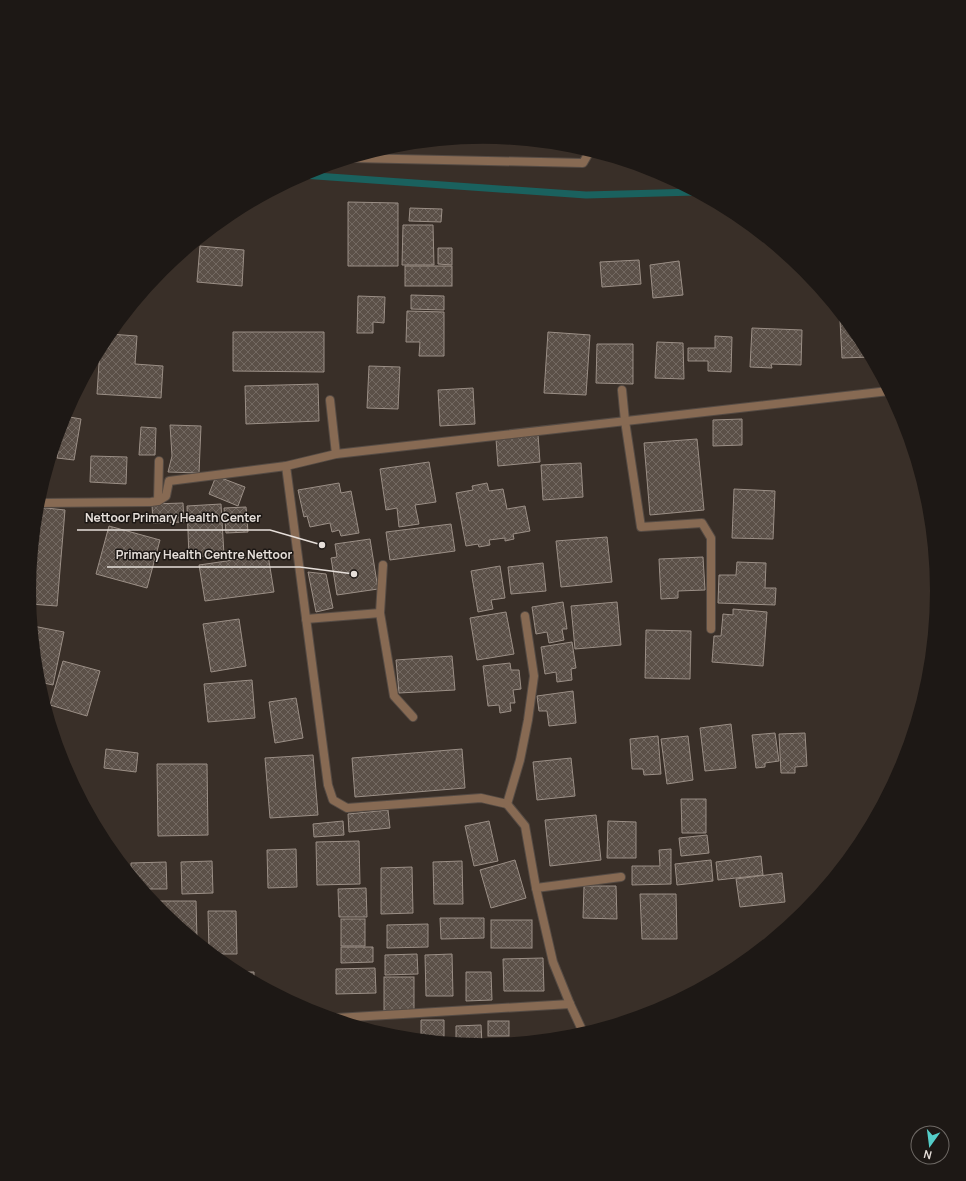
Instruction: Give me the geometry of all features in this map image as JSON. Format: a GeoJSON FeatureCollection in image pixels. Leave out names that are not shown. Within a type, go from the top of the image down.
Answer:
{"type":"FeatureCollection","features":[{"type":"Feature","properties":{"kind":"street"},"geometry":{"type":"LineString","coordinates":[[369,158],[583,164],[587,156]]}},
{"type":"Feature","properties":{"kind":"street"},"geometry":{"type":"LineString","coordinates":[[622,390],[625,421],[641,527],[702,524],[711,538],[711,629]]}},
{"type":"Feature","properties":{"kind":"street"},"geometry":{"type":"LineString","coordinates":[[45,503],[151,502],[158,501],[166,496],[169,481],[286,466],[336,454],[883,392]]}},
{"type":"Feature","properties":{"kind":"street"},"geometry":{"type":"LineString","coordinates":[[330,400],[336,454]]}},
{"type":"Feature","properties":{"kind":"street"},"geometry":{"type":"LineString","coordinates":[[158,501],[159,461]]}},
{"type":"Feature","properties":{"kind":"street"},"geometry":{"type":"LineString","coordinates":[[286,466],[328,785],[333,800],[347,808],[481,798],[507,804],[525,826],[536,888],[554,962],[580,1026]]}},
{"type":"Feature","properties":{"kind":"street"},"geometry":{"type":"LineString","coordinates":[[383,565],[380,613],[394,696],[413,717]]}},
{"type":"Feature","properties":{"kind":"street"},"geometry":{"type":"LineString","coordinates":[[306,619],[380,613]]}},
{"type":"Feature","properties":{"kind":"street"},"geometry":{"type":"LineString","coordinates":[[507,804],[520,760],[528,720],[534,676],[525,616]]}},
{"type":"Feature","properties":{"kind":"street"},"geometry":{"type":"LineString","coordinates":[[536,888],[621,877]]}},
{"type":"Feature","properties":{"kind":"street"},"geometry":{"type":"LineString","coordinates":[[350,1017],[570,1004]]}},
{"type":"Feature","properties":{"kind":"building"},"geometry":{"type":"Polygon","coordinates":[[[348,202],[398,203],[398,266],[348,266],[348,202]]]}},
{"type":"Feature","properties":{"kind":"building"},"geometry":{"type":"Polygon","coordinates":[[[410,208],[442,209],[441,222],[409,221],[410,208]]]}},
{"type":"Feature","properties":{"kind":"building"},"geometry":{"type":"Polygon","coordinates":[[[403,225],[433,225],[434,265],[402,265],[403,225]]]}},
{"type":"Feature","properties":{"kind":"building"},"geometry":{"type":"Polygon","coordinates":[[[200,246],[244,250],[242,286],[197,282],[200,246]]]}},
{"type":"Feature","properties":{"kind":"building"},"geometry":{"type":"Polygon","coordinates":[[[438,248],[452,248],[452,265],[438,264],[438,248]]]}},
{"type":"Feature","properties":{"kind":"building"},"geometry":{"type":"Polygon","coordinates":[[[639,260],[641,284],[602,287],[600,262],[639,260]]]}},
{"type":"Feature","properties":{"kind":"building"},"geometry":{"type":"Polygon","coordinates":[[[679,261],[683,295],[653,298],[650,265],[679,261]]]}},
{"type":"Feature","properties":{"kind":"building"},"geometry":{"type":"Polygon","coordinates":[[[405,266],[452,266],[452,286],[405,286],[405,266]]]}},
{"type":"Feature","properties":{"kind":"building"},"geometry":{"type":"Polygon","coordinates":[[[411,295],[444,296],[444,310],[411,309],[411,295]]]}},
{"type":"Feature","properties":{"kind":"building"},"geometry":{"type":"Polygon","coordinates":[[[358,296],[385,297],[384,323],[373,322],[373,333],[357,333],[358,296]]]}},
{"type":"Feature","properties":{"kind":"building"},"geometry":{"type":"Polygon","coordinates":[[[407,311],[444,312],[444,356],[419,356],[420,342],[406,342],[407,311]]]}},
{"type":"Feature","properties":{"kind":"building"},"geometry":{"type":"Polygon","coordinates":[[[840,321],[864,357],[842,358],[840,321]]]}},
{"type":"Feature","properties":{"kind":"building"},"geometry":{"type":"Polygon","coordinates":[[[752,328],[802,330],[801,365],[771,364],[772,368],[750,367],[752,328]]]}},
{"type":"Feature","properties":{"kind":"building"},"geometry":{"type":"Polygon","coordinates":[[[233,332],[324,332],[324,372],[233,371],[233,332]]]}},
{"type":"Feature","properties":{"kind":"building"},"geometry":{"type":"Polygon","coordinates":[[[548,332],[590,335],[586,395],[544,393],[548,332]]]}},
{"type":"Feature","properties":{"kind":"building"},"geometry":{"type":"Polygon","coordinates":[[[116,335],[137,336],[135,364],[163,366],[161,398],[97,394],[99,362],[116,335]]]}},
{"type":"Feature","properties":{"kind":"building"},"geometry":{"type":"Polygon","coordinates":[[[715,336],[732,337],[731,372],[708,371],[708,361],[688,361],[688,348],[715,348],[715,336]]]}},
{"type":"Feature","properties":{"kind":"building"},"geometry":{"type":"Polygon","coordinates":[[[657,342],[683,343],[684,379],[655,378],[657,342]]]}},
{"type":"Feature","properties":{"kind":"building"},"geometry":{"type":"Polygon","coordinates":[[[597,344],[633,344],[633,384],[596,383],[597,344]]]}},
{"type":"Feature","properties":{"kind":"building"},"geometry":{"type":"Polygon","coordinates":[[[369,366],[400,367],[398,409],[367,408],[369,366]]]}},
{"type":"Feature","properties":{"kind":"building"},"geometry":{"type":"Polygon","coordinates":[[[318,384],[319,421],[246,424],[245,386],[318,384]]]}},
{"type":"Feature","properties":{"kind":"building"},"geometry":{"type":"Polygon","coordinates":[[[473,388],[475,424],[440,426],[438,390],[473,388]]]}},
{"type":"Feature","properties":{"kind":"building"},"geometry":{"type":"Polygon","coordinates":[[[71,417],[81,419],[74,460],[57,458],[71,417]]]}},
{"type":"Feature","properties":{"kind":"building"},"geometry":{"type":"Polygon","coordinates":[[[742,419],[742,445],[713,446],[713,420],[742,419]]]}},
{"type":"Feature","properties":{"kind":"building"},"geometry":{"type":"Polygon","coordinates":[[[170,425],[201,426],[199,473],[168,472],[172,456],[170,425]]]}},
{"type":"Feature","properties":{"kind":"building"},"geometry":{"type":"Polygon","coordinates":[[[141,427],[156,428],[155,455],[139,455],[141,427]]]}},
{"type":"Feature","properties":{"kind":"building"},"geometry":{"type":"Polygon","coordinates":[[[538,435],[540,462],[498,466],[496,439],[538,435]]]}},
{"type":"Feature","properties":{"kind":"building"},"geometry":{"type":"Polygon","coordinates":[[[697,439],[704,510],[650,515],[644,443],[697,439]]]}},
{"type":"Feature","properties":{"kind":"building"},"geometry":{"type":"Polygon","coordinates":[[[91,456],[127,457],[126,484],[90,482],[91,456]]]}},
{"type":"Feature","properties":{"kind":"building"},"geometry":{"type":"Polygon","coordinates":[[[429,462],[436,502],[415,505],[419,524],[399,527],[397,508],[386,510],[380,469],[429,462]]]}},
{"type":"Feature","properties":{"kind":"building"},"geometry":{"type":"Polygon","coordinates":[[[581,463],[583,497],[543,500],[541,465],[581,463]]]}},
{"type":"Feature","properties":{"kind":"building"},"geometry":{"type":"Polygon","coordinates":[[[216,476],[245,487],[238,506],[209,494],[216,476]]]}},
{"type":"Feature","properties":{"kind":"building"},"geometry":{"type":"Polygon","coordinates":[[[339,483],[341,493],[351,491],[359,533],[341,536],[339,530],[332,532],[330,523],[310,527],[307,516],[304,517],[298,490],[339,483]]]}},
{"type":"Feature","properties":{"kind":"building"},"geometry":{"type":"Polygon","coordinates":[[[487,483],[489,491],[503,489],[507,509],[525,506],[530,531],[513,534],[514,539],[505,541],[505,538],[489,540],[490,545],[479,547],[478,544],[466,546],[456,493],[473,490],[472,486],[487,483]]]}},
{"type":"Feature","properties":{"kind":"building"},"geometry":{"type":"Polygon","coordinates":[[[734,489],[775,491],[773,539],[732,538],[734,489]]]}},
{"type":"Feature","properties":{"kind":"building"},"geometry":{"type":"Polygon","coordinates":[[[183,503],[184,522],[153,523],[152,504],[183,503]]]}},
{"type":"Feature","properties":{"kind":"building"},"geometry":{"type":"Polygon","coordinates":[[[221,504],[224,555],[189,557],[187,506],[221,504]]]}},
{"type":"Feature","properties":{"kind":"building"},"geometry":{"type":"Polygon","coordinates":[[[246,507],[248,532],[226,533],[224,508],[246,507]]]}},
{"type":"Feature","properties":{"kind":"building"},"geometry":{"type":"Polygon","coordinates":[[[44,508],[65,510],[57,606],[36,604],[37,561],[44,508]]]}},
{"type":"Feature","properties":{"kind":"building"},"geometry":{"type":"Polygon","coordinates":[[[451,524],[455,551],[390,560],[386,532],[451,524]]]}},
{"type":"Feature","properties":{"kind":"building"},"geometry":{"type":"Polygon","coordinates":[[[109,526],[160,540],[147,588],[96,574],[109,526]]]}},
{"type":"Feature","properties":{"kind":"building"},"geometry":{"type":"Polygon","coordinates":[[[607,537],[612,582],[561,587],[556,541],[607,537]]]}},
{"type":"Feature","properties":{"kind":"building"},"geometry":{"type":"Polygon","coordinates":[[[370,539],[378,589],[337,595],[331,558],[337,557],[335,544],[370,539]]]}},
{"type":"Feature","properties":{"kind":"building"},"geometry":{"type":"Polygon","coordinates":[[[268,555],[274,592],[205,601],[199,565],[268,555]]]}},
{"type":"Feature","properties":{"kind":"building"},"geometry":{"type":"Polygon","coordinates":[[[703,557],[705,590],[678,591],[678,598],[661,599],[659,559],[703,557]]]}},
{"type":"Feature","properties":{"kind":"building"},"geometry":{"type":"Polygon","coordinates":[[[737,562],[766,563],[765,588],[776,588],[775,605],[718,603],[719,575],[736,575],[737,562]]]}},
{"type":"Feature","properties":{"kind":"building"},"geometry":{"type":"Polygon","coordinates":[[[543,563],[546,591],[511,594],[508,567],[543,563]]]}},
{"type":"Feature","properties":{"kind":"building"},"geometry":{"type":"Polygon","coordinates":[[[500,566],[505,598],[491,600],[493,609],[478,612],[471,571],[500,566]]]}},
{"type":"Feature","properties":{"kind":"building"},"geometry":{"type":"Polygon","coordinates":[[[308,572],[326,574],[333,608],[316,612],[308,572]]]}},
{"type":"Feature","properties":{"kind":"building"},"geometry":{"type":"Polygon","coordinates":[[[563,602],[567,629],[562,629],[564,640],[549,643],[547,632],[536,634],[532,607],[563,602]]]}},
{"type":"Feature","properties":{"kind":"building"},"geometry":{"type":"Polygon","coordinates":[[[617,602],[621,645],[575,649],[571,606],[617,602]]]}},
{"type":"Feature","properties":{"kind":"building"},"geometry":{"type":"Polygon","coordinates":[[[733,609],[767,612],[763,666],[712,662],[714,636],[721,636],[723,614],[733,615],[733,609]]]}},
{"type":"Feature","properties":{"kind":"building"},"geometry":{"type":"Polygon","coordinates":[[[506,612],[514,654],[477,660],[470,618],[506,612]]]}},
{"type":"Feature","properties":{"kind":"building"},"geometry":{"type":"Polygon","coordinates":[[[239,619],[246,666],[211,672],[203,624],[239,619]]]}},
{"type":"Feature","properties":{"kind":"building"},"geometry":{"type":"Polygon","coordinates":[[[38,627],[64,632],[53,685],[46,684],[38,627]]]}},
{"type":"Feature","properties":{"kind":"building"},"geometry":{"type":"Polygon","coordinates":[[[646,630],[691,631],[690,679],[645,678],[646,630]]]}},
{"type":"Feature","properties":{"kind":"building"},"geometry":{"type":"Polygon","coordinates":[[[572,642],[576,668],[571,669],[572,680],[557,682],[556,672],[545,674],[541,647],[572,642]]]}},
{"type":"Feature","properties":{"kind":"building"},"geometry":{"type":"Polygon","coordinates":[[[452,656],[455,690],[399,693],[396,660],[452,656]]]}},
{"type":"Feature","properties":{"kind":"building"},"geometry":{"type":"Polygon","coordinates":[[[63,661],[100,671],[87,716],[51,705],[63,661]]]}},
{"type":"Feature","properties":{"kind":"building"},"geometry":{"type":"Polygon","coordinates":[[[510,663],[511,670],[519,670],[521,689],[513,690],[515,703],[510,703],[511,711],[500,713],[499,705],[488,706],[483,666],[510,663]]]}},
{"type":"Feature","properties":{"kind":"building"},"geometry":{"type":"Polygon","coordinates":[[[252,680],[255,718],[208,722],[204,684],[252,680]]]}},
{"type":"Feature","properties":{"kind":"building"},"geometry":{"type":"Polygon","coordinates":[[[573,691],[576,723],[549,726],[547,711],[539,711],[537,696],[573,691]]]}},
{"type":"Feature","properties":{"kind":"building"},"geometry":{"type":"Polygon","coordinates":[[[296,698],[303,738],[275,743],[269,702],[296,698]]]}},
{"type":"Feature","properties":{"kind":"building"},"geometry":{"type":"Polygon","coordinates":[[[731,724],[736,768],[705,771],[700,728],[731,724]]]}},
{"type":"Feature","properties":{"kind":"building"},"geometry":{"type":"Polygon","coordinates":[[[775,733],[779,761],[765,763],[765,767],[756,768],[752,735],[775,733]]]}},
{"type":"Feature","properties":{"kind":"building"},"geometry":{"type":"Polygon","coordinates":[[[805,733],[807,766],[795,767],[795,773],[781,773],[779,734],[805,733]]]}},
{"type":"Feature","properties":{"kind":"building"},"geometry":{"type":"Polygon","coordinates":[[[658,736],[661,774],[644,775],[643,769],[632,769],[630,739],[658,736]]]}},
{"type":"Feature","properties":{"kind":"building"},"geometry":{"type":"Polygon","coordinates":[[[688,736],[693,780],[667,784],[661,739],[688,736]]]}},
{"type":"Feature","properties":{"kind":"building"},"geometry":{"type":"Polygon","coordinates":[[[106,749],[138,753],[136,772],[104,768],[106,749]]]}},
{"type":"Feature","properties":{"kind":"building"},"geometry":{"type":"Polygon","coordinates":[[[462,749],[465,788],[355,797],[352,758],[462,749]]]}},
{"type":"Feature","properties":{"kind":"building"},"geometry":{"type":"Polygon","coordinates":[[[313,755],[318,815],[270,818],[265,758],[313,755]]]}},
{"type":"Feature","properties":{"kind":"building"},"geometry":{"type":"Polygon","coordinates":[[[571,758],[575,796],[537,800],[533,762],[571,758]]]}},
{"type":"Feature","properties":{"kind":"building"},"geometry":{"type":"Polygon","coordinates":[[[157,764],[207,764],[208,835],[158,836],[157,764]]]}},
{"type":"Feature","properties":{"kind":"building"},"geometry":{"type":"Polygon","coordinates":[[[681,799],[706,799],[706,833],[682,833],[681,799]]]}},
{"type":"Feature","properties":{"kind":"building"},"geometry":{"type":"Polygon","coordinates":[[[388,810],[390,828],[349,832],[348,814],[388,810]]]}},
{"type":"Feature","properties":{"kind":"building"},"geometry":{"type":"Polygon","coordinates":[[[596,815],[601,860],[550,866],[545,820],[596,815]]]}},
{"type":"Feature","properties":{"kind":"building"},"geometry":{"type":"Polygon","coordinates":[[[343,821],[344,835],[314,837],[313,824],[343,821]]]}},
{"type":"Feature","properties":{"kind":"building"},"geometry":{"type":"Polygon","coordinates":[[[489,821],[498,861],[474,866],[465,826],[489,821]]]}},
{"type":"Feature","properties":{"kind":"building"},"geometry":{"type":"Polygon","coordinates":[[[608,821],[636,822],[636,858],[607,858],[608,821]]]}},
{"type":"Feature","properties":{"kind":"building"},"geometry":{"type":"Polygon","coordinates":[[[707,835],[709,853],[681,856],[679,838],[707,835]]]}},
{"type":"Feature","properties":{"kind":"building"},"geometry":{"type":"Polygon","coordinates":[[[359,841],[360,884],[317,885],[316,842],[359,841]]]}},
{"type":"Feature","properties":{"kind":"building"},"geometry":{"type":"Polygon","coordinates":[[[296,849],[297,887],[268,888],[267,850],[296,849]]]}},
{"type":"Feature","properties":{"kind":"building"},"geometry":{"type":"Polygon","coordinates":[[[671,849],[671,884],[632,885],[632,866],[660,866],[659,850],[671,849]]]}},
{"type":"Feature","properties":{"kind":"building"},"geometry":{"type":"Polygon","coordinates":[[[761,856],[763,875],[718,880],[716,862],[761,856]]]}},
{"type":"Feature","properties":{"kind":"building"},"geometry":{"type":"Polygon","coordinates":[[[515,860],[526,898],[491,908],[480,870],[515,860]]]}},
{"type":"Feature","properties":{"kind":"building"},"geometry":{"type":"Polygon","coordinates":[[[711,860],[713,881],[677,885],[675,864],[711,860]]]}},
{"type":"Feature","properties":{"kind":"building"},"geometry":{"type":"Polygon","coordinates":[[[212,861],[213,893],[182,894],[181,862],[212,861]]]}},
{"type":"Feature","properties":{"kind":"building"},"geometry":{"type":"Polygon","coordinates":[[[462,861],[463,904],[434,904],[433,862],[462,861]]]}},
{"type":"Feature","properties":{"kind":"building"},"geometry":{"type":"Polygon","coordinates":[[[166,862],[167,889],[151,889],[131,866],[131,863],[166,862]]]}},
{"type":"Feature","properties":{"kind":"building"},"geometry":{"type":"Polygon","coordinates":[[[412,867],[413,913],[381,914],[381,868],[412,867]]]}},
{"type":"Feature","properties":{"kind":"building"},"geometry":{"type":"Polygon","coordinates":[[[782,873],[785,902],[740,907],[736,879],[782,873]]]}},
{"type":"Feature","properties":{"kind":"building"},"geometry":{"type":"Polygon","coordinates":[[[584,886],[616,886],[617,919],[583,918],[584,886]]]}},
{"type":"Feature","properties":{"kind":"building"},"geometry":{"type":"Polygon","coordinates":[[[366,888],[367,917],[339,917],[338,889],[366,888]]]}},
{"type":"Feature","properties":{"kind":"building"},"geometry":{"type":"Polygon","coordinates":[[[640,894],[676,894],[677,939],[642,939],[640,894]]]}},
{"type":"Feature","properties":{"kind":"building"},"geometry":{"type":"Polygon","coordinates":[[[162,901],[196,901],[197,934],[162,901]]]}},
{"type":"Feature","properties":{"kind":"building"},"geometry":{"type":"Polygon","coordinates":[[[208,911],[236,911],[237,954],[224,954],[209,943],[208,911]]]}},
{"type":"Feature","properties":{"kind":"building"},"geometry":{"type":"Polygon","coordinates":[[[440,918],[484,918],[484,938],[441,939],[440,918]]]}},
{"type":"Feature","properties":{"kind":"building"},"geometry":{"type":"Polygon","coordinates":[[[341,919],[365,919],[365,946],[341,946],[341,919]]]}},
{"type":"Feature","properties":{"kind":"building"},"geometry":{"type":"Polygon","coordinates":[[[491,920],[532,920],[532,948],[491,948],[491,920]]]}},
{"type":"Feature","properties":{"kind":"building"},"geometry":{"type":"Polygon","coordinates":[[[428,924],[428,947],[387,948],[387,925],[428,924]]]}},
{"type":"Feature","properties":{"kind":"building"},"geometry":{"type":"Polygon","coordinates":[[[341,947],[373,947],[373,962],[341,963],[341,947]]]}},
{"type":"Feature","properties":{"kind":"building"},"geometry":{"type":"Polygon","coordinates":[[[417,954],[418,974],[385,975],[385,955],[417,954]]]}},
{"type":"Feature","properties":{"kind":"building"},"geometry":{"type":"Polygon","coordinates":[[[452,954],[453,996],[426,996],[425,955],[452,954]]]}},
{"type":"Feature","properties":{"kind":"building"},"geometry":{"type":"Polygon","coordinates":[[[543,958],[544,991],[504,991],[503,959],[543,958]]]}},
{"type":"Feature","properties":{"kind":"building"},"geometry":{"type":"Polygon","coordinates":[[[375,968],[376,993],[336,994],[336,969],[375,968]]]}},
{"type":"Feature","properties":{"kind":"building"},"geometry":{"type":"Polygon","coordinates":[[[466,972],[491,972],[492,1000],[466,1001],[466,972]]]}},
{"type":"Feature","properties":{"kind":"building"},"geometry":{"type":"Polygon","coordinates":[[[384,977],[414,977],[414,1011],[384,1011],[384,977]]]}},
{"type":"Feature","properties":{"kind":"building"},"geometry":{"type":"Polygon","coordinates":[[[421,1020],[444,1020],[444,1036],[421,1033],[421,1020]]]}},
{"type":"Feature","properties":{"kind":"building"},"geometry":{"type":"Polygon","coordinates":[[[488,1021],[509,1021],[509,1036],[488,1036],[488,1021]]]}},
{"type":"Feature","properties":{"kind":"building"},"geometry":{"type":"Polygon","coordinates":[[[481,1025],[482,1038],[456,1037],[456,1026],[481,1025]]]}},
{"type":"Feature","properties":{"kind":"waterway"},"geometry":{"type":"LineString","coordinates":[[317,176],[586,195],[685,192]]}},
{"type":"Feature","properties":{"kind":"place","name":"Nettoor Primary Health Center"},"geometry":{"type":"Point","coordinates":[322,545]}},
{"type":"Feature","properties":{"kind":"place","name":"Primary Health Centre Nettoor"},"geometry":{"type":"Point","coordinates":[354,574]}}]}
